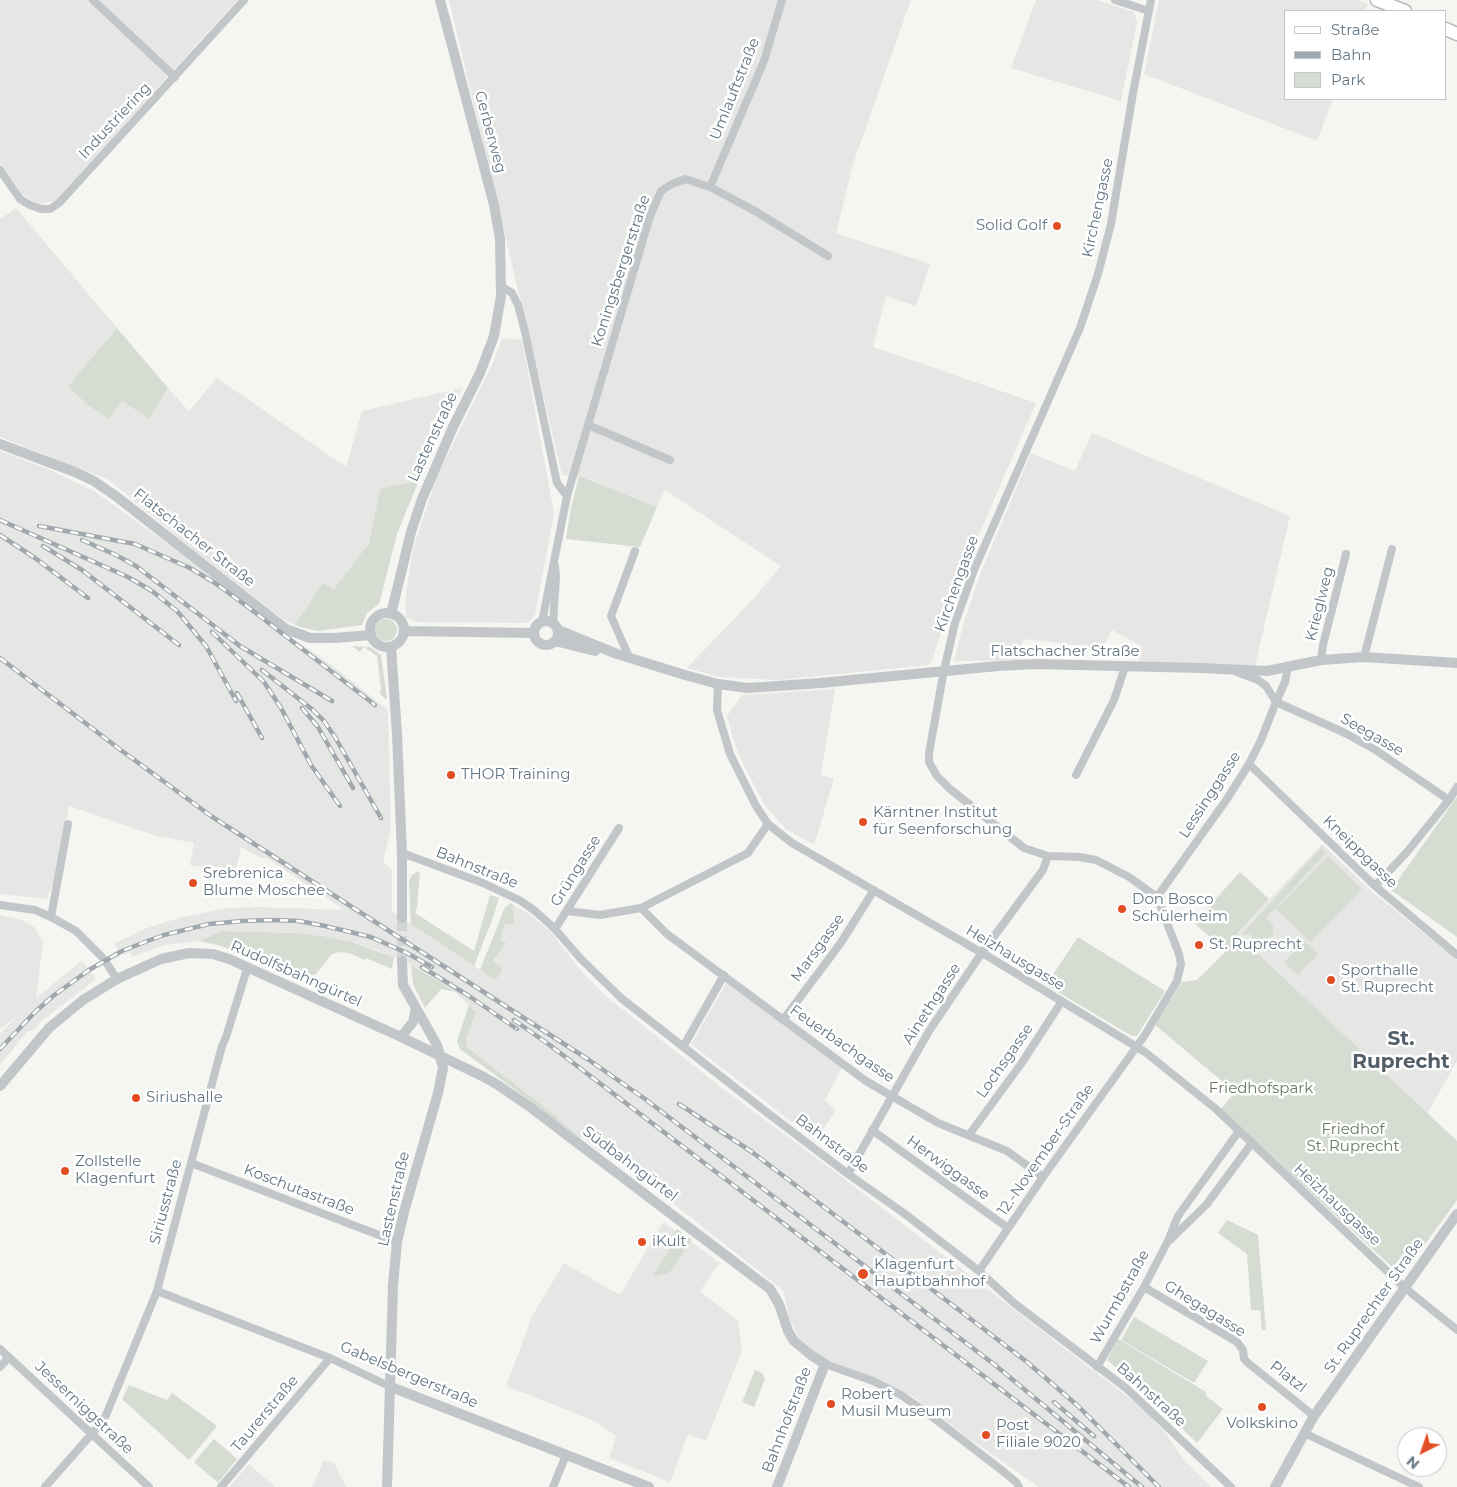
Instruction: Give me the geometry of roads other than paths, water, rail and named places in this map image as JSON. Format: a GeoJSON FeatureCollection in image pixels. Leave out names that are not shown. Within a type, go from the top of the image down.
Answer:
{"type":"FeatureCollection","features":[{"type":"Feature","properties":{"kind":"main road"},"geometry":{"type":"LineString","coordinates":[[1377,0],[1402,10]]}},
{"type":"Feature","properties":{"kind":"street"},"geometry":{"type":"LineString","coordinates":[[92,0],[175,77]]}},
{"type":"Feature","properties":{"kind":"street","name":"Industriering"},"geometry":{"type":"LineString","coordinates":[[0,170],[20,198],[30,206],[50,209],[59,203],[244,0]]}},
{"type":"Feature","properties":{"kind":"street","name":"Gerberweg"},"geometry":{"type":"LineString","coordinates":[[440,0],[494,205],[500,238],[502,273]]}},
{"type":"Feature","properties":{"kind":"street","name":"Umlauftstraße"},"geometry":{"type":"LineString","coordinates":[[710,187],[764,61],[782,0]]}},
{"type":"Feature","properties":{"kind":"street"},"geometry":{"type":"LineString","coordinates":[[1115,0],[1149,12]]}},
{"type":"Feature","properties":{"kind":"street","name":"Kirchengasse"},"geometry":{"type":"LineString","coordinates":[[1151,0],[1111,224],[1098,274],[1080,328],[974,570],[955,623],[944,670],[929,762],[937,776],[950,789],[1024,848],[1048,856],[1079,857],[1096,860],[1129,877],[1157,897]]}},
{"type":"Feature","properties":{"kind":"street","name":"Koningsbergerstraße"},"geometry":{"type":"LineString","coordinates":[[542,622],[567,496],[656,201],[661,192],[672,184],[685,179],[710,187],[755,211],[828,256]]}},
{"type":"Feature","properties":{"kind":"street","name":"Lastenstraße"},"geometry":{"type":"LineString","coordinates":[[391,614],[410,532],[422,499],[453,427],[480,373],[494,336],[502,287],[502,273]]}},
{"type":"Feature","properties":{"kind":"street"},"geometry":{"type":"LineString","coordinates":[[502,287],[512,293],[518,305],[558,483],[567,496]]}},
{"type":"Feature","properties":{"kind":"street"},"geometry":{"type":"LineString","coordinates":[[588,425],[670,460]]}},
{"type":"Feature","properties":{"kind":"street","name":"Flatschacher Straße"},"geometry":{"type":"LineString","coordinates":[[0,444],[94,481],[286,629],[310,638],[371,635]]}},
{"type":"Feature","properties":{"kind":"street"},"geometry":{"type":"LineString","coordinates":[[1364,658],[1392,549]]}},
{"type":"Feature","properties":{"kind":"street"},"geometry":{"type":"LineString","coordinates":[[629,657],[611,616],[635,551]]}},
{"type":"Feature","properties":{"kind":"street","name":"Krieglweg"},"geometry":{"type":"LineString","coordinates":[[1321,660],[1346,554]]}},
{"type":"Feature","properties":{"kind":"street","name":"Koningsbergerstraße"},"geometry":{"type":"LineString","coordinates":[[555,564],[555,627]]}},
{"type":"Feature","properties":{"kind":"street"},"geometry":{"type":"LineString","coordinates":[[383,614],[391,614],[397,616],[402,623],[404,631],[402,638],[397,644],[391,647],[383,647],[375,642],[371,635],[370,627],[375,618],[383,614]]}},
{"type":"Feature","properties":{"kind":"street"},"geometry":{"type":"LineString","coordinates":[[548,621],[555,627],[558,636],[555,641],[545,645],[538,642],[534,633],[536,626],[548,621]]}},
{"type":"Feature","properties":{"kind":"street","name":"Flatschacher Straße"},"geometry":{"type":"LineString","coordinates":[[555,627],[617,654],[718,684],[757,687],[820,683],[944,670],[1036,664],[1267,671],[1321,660],[1364,658],[1457,663]]}},
{"type":"Feature","properties":{"kind":"street"},"geometry":{"type":"LineString","coordinates":[[404,631],[534,633]]}},
{"type":"Feature","properties":{"kind":"street","name":"Flatschacher Straße"},"geometry":{"type":"LineString","coordinates":[[555,641],[608,654],[617,654]]}},
{"type":"Feature","properties":{"kind":"street"},"geometry":{"type":"LineString","coordinates":[[391,647],[397,726],[402,853],[402,918]]}},
{"type":"Feature","properties":{"kind":"street"},"geometry":{"type":"LineString","coordinates":[[1076,775],[1114,700],[1125,667]]}},
{"type":"Feature","properties":{"kind":"street","name":"Lessinggasse"},"geometry":{"type":"LineString","coordinates":[[1157,897],[1249,764],[1276,702],[1288,667]]}},
{"type":"Feature","properties":{"kind":"street"},"geometry":{"type":"LineString","coordinates":[[1233,670],[1258,680],[1271,692],[1276,702]]}},
{"type":"Feature","properties":{"kind":"street","name":"Heizhausgasse"},"geometry":{"type":"LineString","coordinates":[[718,684],[717,710],[730,754],[756,806],[768,824],[792,843],[1137,1046],[1216,1109],[1405,1288],[1457,1330]]}},
{"type":"Feature","properties":{"kind":"street","name":"Seegasse"},"geometry":{"type":"LineString","coordinates":[[1276,702],[1367,745],[1449,800]]}},
{"type":"Feature","properties":{"kind":"street","name":"Kneippgasse"},"geometry":{"type":"LineString","coordinates":[[1249,764],[1375,886],[1457,955]]}},
{"type":"Feature","properties":{"kind":"street"},"geometry":{"type":"LineString","coordinates":[[1375,886],[1407,852],[1449,800],[1457,787]]}},
{"type":"Feature","properties":{"kind":"street"},"geometry":{"type":"LineString","coordinates":[[51,917],[68,824]]}},
{"type":"Feature","properties":{"kind":"street"},"geometry":{"type":"LineString","coordinates":[[567,912],[600,915],[641,908],[748,853],[768,824]]}},
{"type":"Feature","properties":{"kind":"street","name":"Grüngasse"},"geometry":{"type":"LineString","coordinates":[[556,929],[619,828]]}},
{"type":"Feature","properties":{"kind":"street","name":"Bahnstraße"},"geometry":{"type":"LineString","coordinates":[[402,853],[484,883],[521,901],[556,929],[602,981],[621,998],[848,1174],[905,1214],[979,1271],[1014,1303],[1138,1399],[1202,1462],[1231,1487]]}},
{"type":"Feature","properties":{"kind":"street","name":"Ainethgasse"},"geometry":{"type":"LineString","coordinates":[[848,1174],[930,1030],[981,954],[1043,870],[1048,856]]}},
{"type":"Feature","properties":{"kind":"street","name":"Marsgasse"},"geometry":{"type":"LineString","coordinates":[[782,1020],[840,944],[874,890]]}},
{"type":"Feature","properties":{"kind":"street"},"geometry":{"type":"LineString","coordinates":[[1137,1046],[1177,981],[1181,964],[1157,897]]}},
{"type":"Feature","properties":{"kind":"street"},"geometry":{"type":"LineString","coordinates":[[0,905],[35,910],[76,931],[104,959],[117,979]]}},
{"type":"Feature","properties":{"kind":"street","name":"Feuerbachgasse"},"geometry":{"type":"LineString","coordinates":[[641,908],[667,934],[866,1081],[938,1123],[1007,1151],[1043,1177]]}},
{"type":"Feature","properties":{"kind":"street","name":"Rudolfsbahngürtel"},"geometry":{"type":"LineString","coordinates":[[0,1086],[50,1028],[83,1000],[117,979],[161,959],[189,953],[213,954],[229,960],[440,1056]]}},
{"type":"Feature","properties":{"kind":"street","name":"Lastenstraße"},"geometry":{"type":"LineString","coordinates":[[387,1487],[393,1285],[397,1242],[443,1068],[436,1045],[403,985],[402,961]]}},
{"type":"Feature","properties":{"kind":"street","name":"Siriusstraße"},"geometry":{"type":"LineString","coordinates":[[45,1487],[104,1420],[157,1291],[222,1046],[247,969]]}},
{"type":"Feature","properties":{"kind":"street"},"geometry":{"type":"LineString","coordinates":[[683,1047],[724,975]]}},
{"type":"Feature","properties":{"kind":"street","name":"Lochsgasse"},"geometry":{"type":"LineString","coordinates":[[969,1135],[1021,1064],[1062,1001]]}},
{"type":"Feature","properties":{"kind":"street"},"geometry":{"type":"LineString","coordinates":[[401,1037],[413,1022],[416,1008]]}},
{"type":"Feature","properties":{"kind":"street","name":"12.-November-Straße"},"geometry":{"type":"LineString","coordinates":[[979,1271],[1043,1177],[1137,1046]]}},
{"type":"Feature","properties":{"kind":"street","name":"Südbahngürtel"},"geometry":{"type":"LineString","coordinates":[[440,1056],[482,1076],[512,1094],[756,1277],[770,1289],[779,1304],[788,1331],[794,1341],[810,1355],[825,1364]]}},
{"type":"Feature","properties":{"kind":"street","name":"Herwiggasse"},"geometry":{"type":"LineString","coordinates":[[872,1130],[1008,1228]]}},
{"type":"Feature","properties":{"kind":"street","name":"Wurmbstraße"},"geometry":{"type":"LineString","coordinates":[[1097,1366],[1144,1287],[1168,1241],[1178,1216],[1239,1131]]}},
{"type":"Feature","properties":{"kind":"street","name":"Wurmbstraße"},"geometry":{"type":"LineString","coordinates":[[1168,1241],[1206,1206],[1252,1143]]}},
{"type":"Feature","properties":{"kind":"street","name":"Koschutastraße"},"geometry":{"type":"LineString","coordinates":[[191,1163],[397,1242]]}},
{"type":"Feature","properties":{"kind":"street","name":"St. Ruprechter Straße"},"geometry":{"type":"LineString","coordinates":[[1275,1487],[1314,1416],[1457,1214]]}},
{"type":"Feature","properties":{"kind":"street","name":"Ghegagasse"},"geometry":{"type":"LineString","coordinates":[[1144,1287],[1237,1342],[1243,1350],[1244,1359]]}},
{"type":"Feature","properties":{"kind":"street","name":"Gabelsbergerstraße"},"geometry":{"type":"LineString","coordinates":[[157,1291],[330,1358],[391,1387],[649,1487]]}},
{"type":"Feature","properties":{"kind":"street","name":"Jesserniggstraße"},"geometry":{"type":"LineString","coordinates":[[0,1349],[149,1487]]}},
{"type":"Feature","properties":{"kind":"street"},"geometry":{"type":"LineString","coordinates":[[0,1368],[9,1357]]}},
{"type":"Feature","properties":{"kind":"street","name":"Taurerstraße"},"geometry":{"type":"LineString","coordinates":[[221,1487],[330,1358]]}},
{"type":"Feature","properties":{"kind":"street","name":"Platzl"},"geometry":{"type":"LineString","coordinates":[[1244,1359],[1314,1416]]}},
{"type":"Feature","properties":{"kind":"street"},"geometry":{"type":"LineString","coordinates":[[825,1364],[901,1394],[1004,1472],[1019,1487]]}},
{"type":"Feature","properties":{"kind":"street","name":"Bahnhofstraße"},"geometry":{"type":"LineString","coordinates":[[777,1487],[825,1364]]}},
{"type":"Feature","properties":{"kind":"street"},"geometry":{"type":"LineString","coordinates":[[1304,1434],[1409,1485],[1419,1487]]}},
{"type":"Feature","properties":{"kind":"street"},"geometry":{"type":"LineString","coordinates":[[553,1487],[566,1454]]}},
{"type":"Feature","properties":{"kind":"tunnel"},"geometry":{"type":"LineString","coordinates":[[402,918],[402,961]]}},
{"type":"Feature","properties":{"kind":"railway"},"geometry":{"type":"LineString","coordinates":[[0,520],[128,577],[152,591],[177,611],[206,646],[236,701]]}},
{"type":"Feature","properties":{"kind":"railway"},"geometry":{"type":"LineString","coordinates":[[39,526],[135,544],[190,568],[215,583],[248,607],[375,705]]}},
{"type":"Feature","properties":{"kind":"railway"},"geometry":{"type":"LineString","coordinates":[[0,535],[35,558],[88,598]]}},
{"type":"Feature","properties":{"kind":"railway"},"geometry":{"type":"LineString","coordinates":[[82,540],[136,566],[240,646],[332,701]]}},
{"type":"Feature","properties":{"kind":"railway"},"geometry":{"type":"LineString","coordinates":[[43,546],[82,570],[179,645]]}},
{"type":"Feature","properties":{"kind":"railway"},"geometry":{"type":"LineString","coordinates":[[212,632],[264,682],[281,708],[311,765],[340,806]]}},
{"type":"Feature","properties":{"kind":"railway"},"geometry":{"type":"LineString","coordinates":[[0,658],[211,816],[589,1060],[645,1099],[995,1365],[1142,1487]]}},
{"type":"Feature","properties":{"kind":"railway"},"geometry":{"type":"LineString","coordinates":[[262,670],[313,710],[324,721],[381,818]]}},
{"type":"Feature","properties":{"kind":"railway"},"geometry":{"type":"LineString","coordinates":[[237,693],[262,738]]}},
{"type":"Feature","properties":{"kind":"railway"},"geometry":{"type":"LineString","coordinates":[[302,708],[318,727],[353,788]]}},
{"type":"Feature","properties":{"kind":"railway"},"geometry":{"type":"LineString","coordinates":[[0,1049],[53,996],[89,970],[122,951],[145,942],[164,935],[209,924],[272,920],[299,921],[325,926],[371,937],[407,953],[432,967]]}},
{"type":"Feature","properties":{"kind":"railway"},"geometry":{"type":"LineString","coordinates":[[422,967],[517,1029]]}},
{"type":"Feature","properties":{"kind":"railway"},"geometry":{"type":"LineString","coordinates":[[514,1020],[551,1046],[1129,1487]]}},
{"type":"Feature","properties":{"kind":"railway"},"geometry":{"type":"LineString","coordinates":[[679,1104],[752,1152],[1027,1362],[1078,1406],[1159,1487]]}},
{"type":"Feature","properties":{"kind":"railway"},"geometry":{"type":"LineString","coordinates":[[1054,1402],[1094,1436]]}},
{"type":"Feature","properties":{"kind":"place","name":"Solid Golf"},"geometry":{"type":"Point","coordinates":[1057,226]}},
{"type":"Feature","properties":{"kind":"place","name":"THOR Training"},"geometry":{"type":"Point","coordinates":[451,775]}},
{"type":"Feature","properties":{"kind":"place","name":"Kärntner Institut für Seenforschung"},"geometry":{"type":"Point","coordinates":[863,822]}},
{"type":"Feature","properties":{"kind":"place","name":"Srebrenica Blume Moschee"},"geometry":{"type":"Point","coordinates":[193,883]}},
{"type":"Feature","properties":{"kind":"place","name":"Don Bosco Schülerheim"},"geometry":{"type":"Point","coordinates":[1122,909]}},
{"type":"Feature","properties":{"kind":"place","name":"St. Ruprecht"},"geometry":{"type":"Point","coordinates":[1199,945]}},
{"type":"Feature","properties":{"kind":"place","name":"Sporthalle St. Ruprecht"},"geometry":{"type":"Point","coordinates":[1331,980]}},
{"type":"Feature","properties":{"kind":"place","name":"Siriushalle"},"geometry":{"type":"Point","coordinates":[136,1098]}},
{"type":"Feature","properties":{"kind":"place","name":"Zollstelle Klagenfurt"},"geometry":{"type":"Point","coordinates":[65,1171]}},
{"type":"Feature","properties":{"kind":"place","name":"iKult"},"geometry":{"type":"Point","coordinates":[642,1242]}},
{"type":"Feature","properties":{"kind":"place","name":"Klagenfurt Hauptbahnhof"},"geometry":{"type":"Point","coordinates":[863,1274]}},
{"type":"Feature","properties":{"kind":"place","name":"Robert Musil Museum"},"geometry":{"type":"Point","coordinates":[831,1404]}},
{"type":"Feature","properties":{"kind":"place","name":"Volkskino"},"geometry":{"type":"Point","coordinates":[1262,1407]}},
{"type":"Feature","properties":{"kind":"place","name":"Post Filiale 9020"},"geometry":{"type":"Point","coordinates":[986,1435]}},
{"type":"Feature","properties":{"kind":"district","name":"St. Ruprecht"},"geometry":{"type":"Point","coordinates":[1401,1050]}},
{"type":"Feature","properties":{"kind":"park label","name":"Friedhofspark"},"geometry":{"type":"Point","coordinates":[1261,1089]}},
{"type":"Feature","properties":{"kind":"park label","name":"Friedhof St. Ruprecht"},"geometry":{"type":"Point","coordinates":[1353,1138]}}]}
